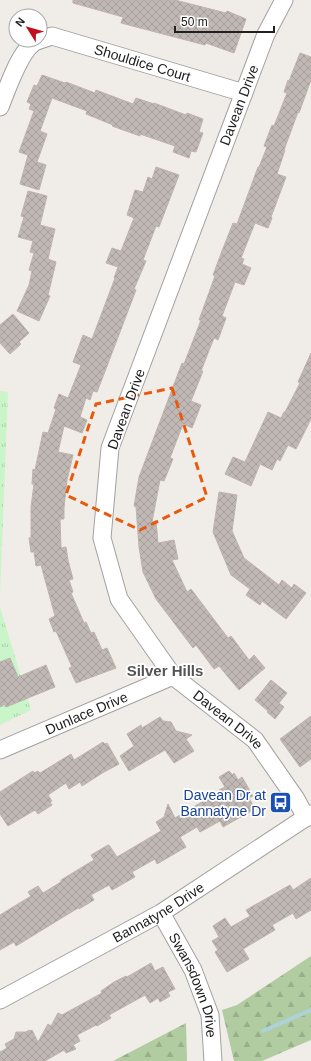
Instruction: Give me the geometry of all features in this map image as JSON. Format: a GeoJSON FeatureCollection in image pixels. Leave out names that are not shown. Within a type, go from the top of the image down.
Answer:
{"type":"FeatureCollection","features":[{"type":"Feature","properties":{"kind":"street","name":"Davean Drive"},"geometry":{"type":"LineString","coordinates":[[284,0],[266,34],[110,448],[102,538],[119,599],[173,676],[215,707],[255,740],[308,816]]}},
{"type":"Feature","properties":{"kind":"street","name":"Shouldice Court"},"geometry":{"type":"LineString","coordinates":[[48,37],[52,36],[244,93]]}},
{"type":"Feature","properties":{"kind":"street","name":"Shouldice Court"},"geometry":{"type":"LineString","coordinates":[[0,107],[22,56],[29,48]]}},
{"type":"Feature","properties":{"kind":"street","name":"Dunlace Drive"},"geometry":{"type":"LineString","coordinates":[[0,750],[173,676]]}},
{"type":"Feature","properties":{"kind":"street","name":"Bannatyne Drive"},"geometry":{"type":"LineString","coordinates":[[0,1000],[161,913],[308,816]]}},
{"type":"Feature","properties":{"kind":"street","name":"Swansdown Drive"},"geometry":{"type":"LineString","coordinates":[[161,913],[193,970],[210,1015],[213,1061]]}},
{"type":"Feature","properties":{"kind":"highlighted area"},"geometry":{"type":"Polygon","coordinates":[[[172,388],[207,497],[140,530],[66,495],[96,404],[172,388]]]}},
{"type":"Feature","properties":{"kind":"green space"},"geometry":{"type":"Polygon","coordinates":[[[0,391],[8,392],[0,596],[0,391]]]}},
{"type":"Feature","properties":{"kind":"green space"},"geometry":{"type":"Polygon","coordinates":[[[0,607],[31,710],[0,725],[0,607]]]}},
{"type":"Feature","properties":{"kind":"green space"},"geometry":{"type":"Polygon","coordinates":[[[311,956],[311,1040],[262,1061],[234,1061],[222,1010],[237,1005],[311,956]]]}},
{"type":"Feature","properties":{"kind":"green space"},"geometry":{"type":"Polygon","coordinates":[[[186,1023],[187,1061],[113,1061],[186,1023]]]}},
{"type":"Feature","properties":{"kind":"building"},"geometry":{"type":"Polygon","coordinates":[[[73,0],[175,0],[226,13],[227,11],[246,19],[234,53],[206,43],[205,45],[121,23],[123,17],[73,3],[73,0]]]}},
{"type":"Feature","properties":{"kind":"building"},"geometry":{"type":"Polygon","coordinates":[[[300,53],[311,57],[311,80],[284,150],[277,174],[286,177],[268,228],[255,223],[241,258],[244,259],[242,264],[251,268],[244,285],[235,282],[222,316],[226,318],[218,340],[214,338],[191,401],[201,405],[192,428],[183,424],[170,458],[173,459],[164,481],[160,480],[152,522],[156,521],[158,543],[174,540],[178,559],[172,560],[187,592],[191,589],[228,638],[231,636],[249,660],[254,655],[265,668],[239,690],[219,666],[214,669],[196,645],[193,648],[156,599],[143,572],[139,547],[136,507],[134,506],[139,477],[182,363],[184,364],[201,320],[199,320],[215,276],[213,275],[233,223],[237,224],[267,147],[264,146],[272,125],[274,126],[287,93],[284,92],[288,80],[289,81],[300,53]]]}},
{"type":"Feature","properties":{"kind":"building"},"geometry":{"type":"Polygon","coordinates":[[[42,75],[95,93],[96,90],[133,104],[136,98],[186,115],[187,113],[203,119],[199,132],[203,133],[196,152],[191,151],[189,158],[173,152],[175,146],[112,126],[113,125],[86,114],[87,111],[52,98],[40,131],[47,134],[37,162],[46,165],[39,190],[20,184],[28,155],[19,152],[34,111],[29,109],[31,104],[27,102],[34,85],[37,86],[42,75]]]}},
{"type":"Feature","properties":{"kind":"building"},"geometry":{"type":"Polygon","coordinates":[[[156,167],[179,175],[159,227],[156,226],[143,260],[146,261],[134,289],[136,290],[97,392],[93,391],[90,400],[86,398],[80,417],[87,420],[82,433],[64,426],[58,452],[73,455],[67,480],[64,519],[60,519],[61,548],[66,547],[73,579],[69,580],[73,592],[71,593],[84,623],[86,622],[91,633],[94,632],[102,650],[107,648],[116,668],[76,683],[69,668],[72,667],[49,619],[55,616],[41,565],[36,566],[34,552],[31,552],[29,538],[31,538],[31,507],[34,484],[32,484],[33,469],[35,470],[43,432],[48,433],[59,394],[68,398],[81,365],[73,362],[83,335],[92,339],[115,278],[118,267],[106,263],[112,248],[121,251],[134,218],[127,215],[135,190],[143,192],[148,177],[152,179],[156,167]]]}},
{"type":"Feature","properties":{"kind":"building"},"geometry":{"type":"Polygon","coordinates":[[[28,191],[47,196],[40,225],[55,229],[48,259],[56,262],[48,295],[50,296],[39,321],[17,311],[29,285],[32,271],[29,270],[34,253],[30,252],[33,241],[18,237],[24,217],[21,216],[28,191]]]}},
{"type":"Feature","properties":{"kind":"building"},"geometry":{"type":"Polygon","coordinates":[[[13,314],[29,333],[19,342],[21,344],[10,354],[0,343],[0,325],[13,314]]]}},
{"type":"Feature","properties":{"kind":"building"},"geometry":{"type":"Polygon","coordinates":[[[311,353],[311,419],[296,449],[288,445],[280,461],[277,459],[272,470],[260,464],[251,486],[225,474],[233,457],[245,462],[268,412],[281,418],[300,383],[298,382],[311,353]]]}},
{"type":"Feature","properties":{"kind":"building"},"geometry":{"type":"Polygon","coordinates":[[[219,492],[237,495],[232,531],[244,558],[279,585],[282,580],[292,588],[294,584],[306,593],[286,619],[262,601],[260,605],[246,595],[250,589],[231,575],[213,532],[219,492]]]}},
{"type":"Feature","properties":{"kind":"building"},"geometry":{"type":"Polygon","coordinates":[[[10,658],[18,677],[46,665],[55,687],[6,707],[5,704],[0,707],[0,662],[10,658]]]}},
{"type":"Feature","properties":{"kind":"building"},"geometry":{"type":"Polygon","coordinates":[[[271,680],[287,693],[279,703],[284,707],[275,719],[255,700],[271,680]]]}},
{"type":"Feature","properties":{"kind":"building"},"geometry":{"type":"Polygon","coordinates":[[[311,716],[311,759],[300,767],[280,739],[311,716]]]}},
{"type":"Feature","properties":{"kind":"building"},"geometry":{"type":"Polygon","coordinates":[[[160,717],[163,721],[171,722],[176,731],[192,735],[186,739],[194,751],[174,763],[165,750],[129,771],[120,756],[134,746],[127,734],[141,725],[142,728],[160,717]]]}},
{"type":"Feature","properties":{"kind":"building"},"geometry":{"type":"Polygon","coordinates":[[[103,742],[105,744],[107,743],[119,764],[82,786],[80,782],[69,789],[66,783],[48,795],[52,801],[50,802],[52,805],[38,814],[35,810],[8,826],[0,814],[0,792],[33,771],[34,773],[38,771],[40,773],[71,754],[74,760],[103,742]]]}},
{"type":"Feature","properties":{"kind":"building"},"geometry":{"type":"Polygon","coordinates":[[[229,771],[233,775],[234,773],[238,780],[242,777],[253,796],[249,798],[255,809],[223,827],[220,821],[200,832],[197,827],[180,837],[186,847],[157,864],[155,859],[132,872],[135,877],[112,890],[109,885],[91,895],[94,900],[79,909],[78,908],[16,946],[14,942],[0,950],[0,915],[31,896],[28,892],[38,886],[43,893],[94,860],[91,855],[108,845],[117,857],[161,831],[156,822],[164,817],[168,804],[175,818],[225,787],[219,777],[229,771]]]}},
{"type":"Feature","properties":{"kind":"building"},"geometry":{"type":"Polygon","coordinates":[[[311,878],[311,910],[296,919],[293,913],[272,925],[275,930],[243,949],[249,959],[227,972],[215,952],[218,950],[212,941],[219,937],[213,926],[225,918],[231,927],[250,916],[246,910],[290,885],[293,890],[311,878]]]}},
{"type":"Feature","properties":{"kind":"building"},"geometry":{"type":"Polygon","coordinates":[[[151,963],[155,971],[163,967],[175,989],[168,992],[170,996],[160,1002],[158,998],[150,1003],[145,995],[109,1015],[111,1018],[77,1035],[80,1041],[73,1045],[76,1049],[66,1053],[64,1050],[45,1061],[0,1061],[0,1052],[7,1048],[5,1044],[14,1039],[16,1032],[26,1032],[32,1030],[38,1042],[48,1024],[51,1026],[58,1013],[62,1015],[102,993],[101,991],[114,982],[126,976],[127,977],[151,963]]]}},
{"type":"Feature","properties":{"kind":"waterway"},"geometry":{"type":"LineString","coordinates":[[263,1031],[311,1010]]}},
{"type":"Feature","properties":{"kind":"place","name":"Davean Dr at Bannatyne Dr"},"geometry":{"type":"Point","coordinates":[281,803]}},
{"type":"Feature","properties":{"kind":"district","name":"Silver Hills"},"geometry":{"type":"Point","coordinates":[165,671]}}]}
